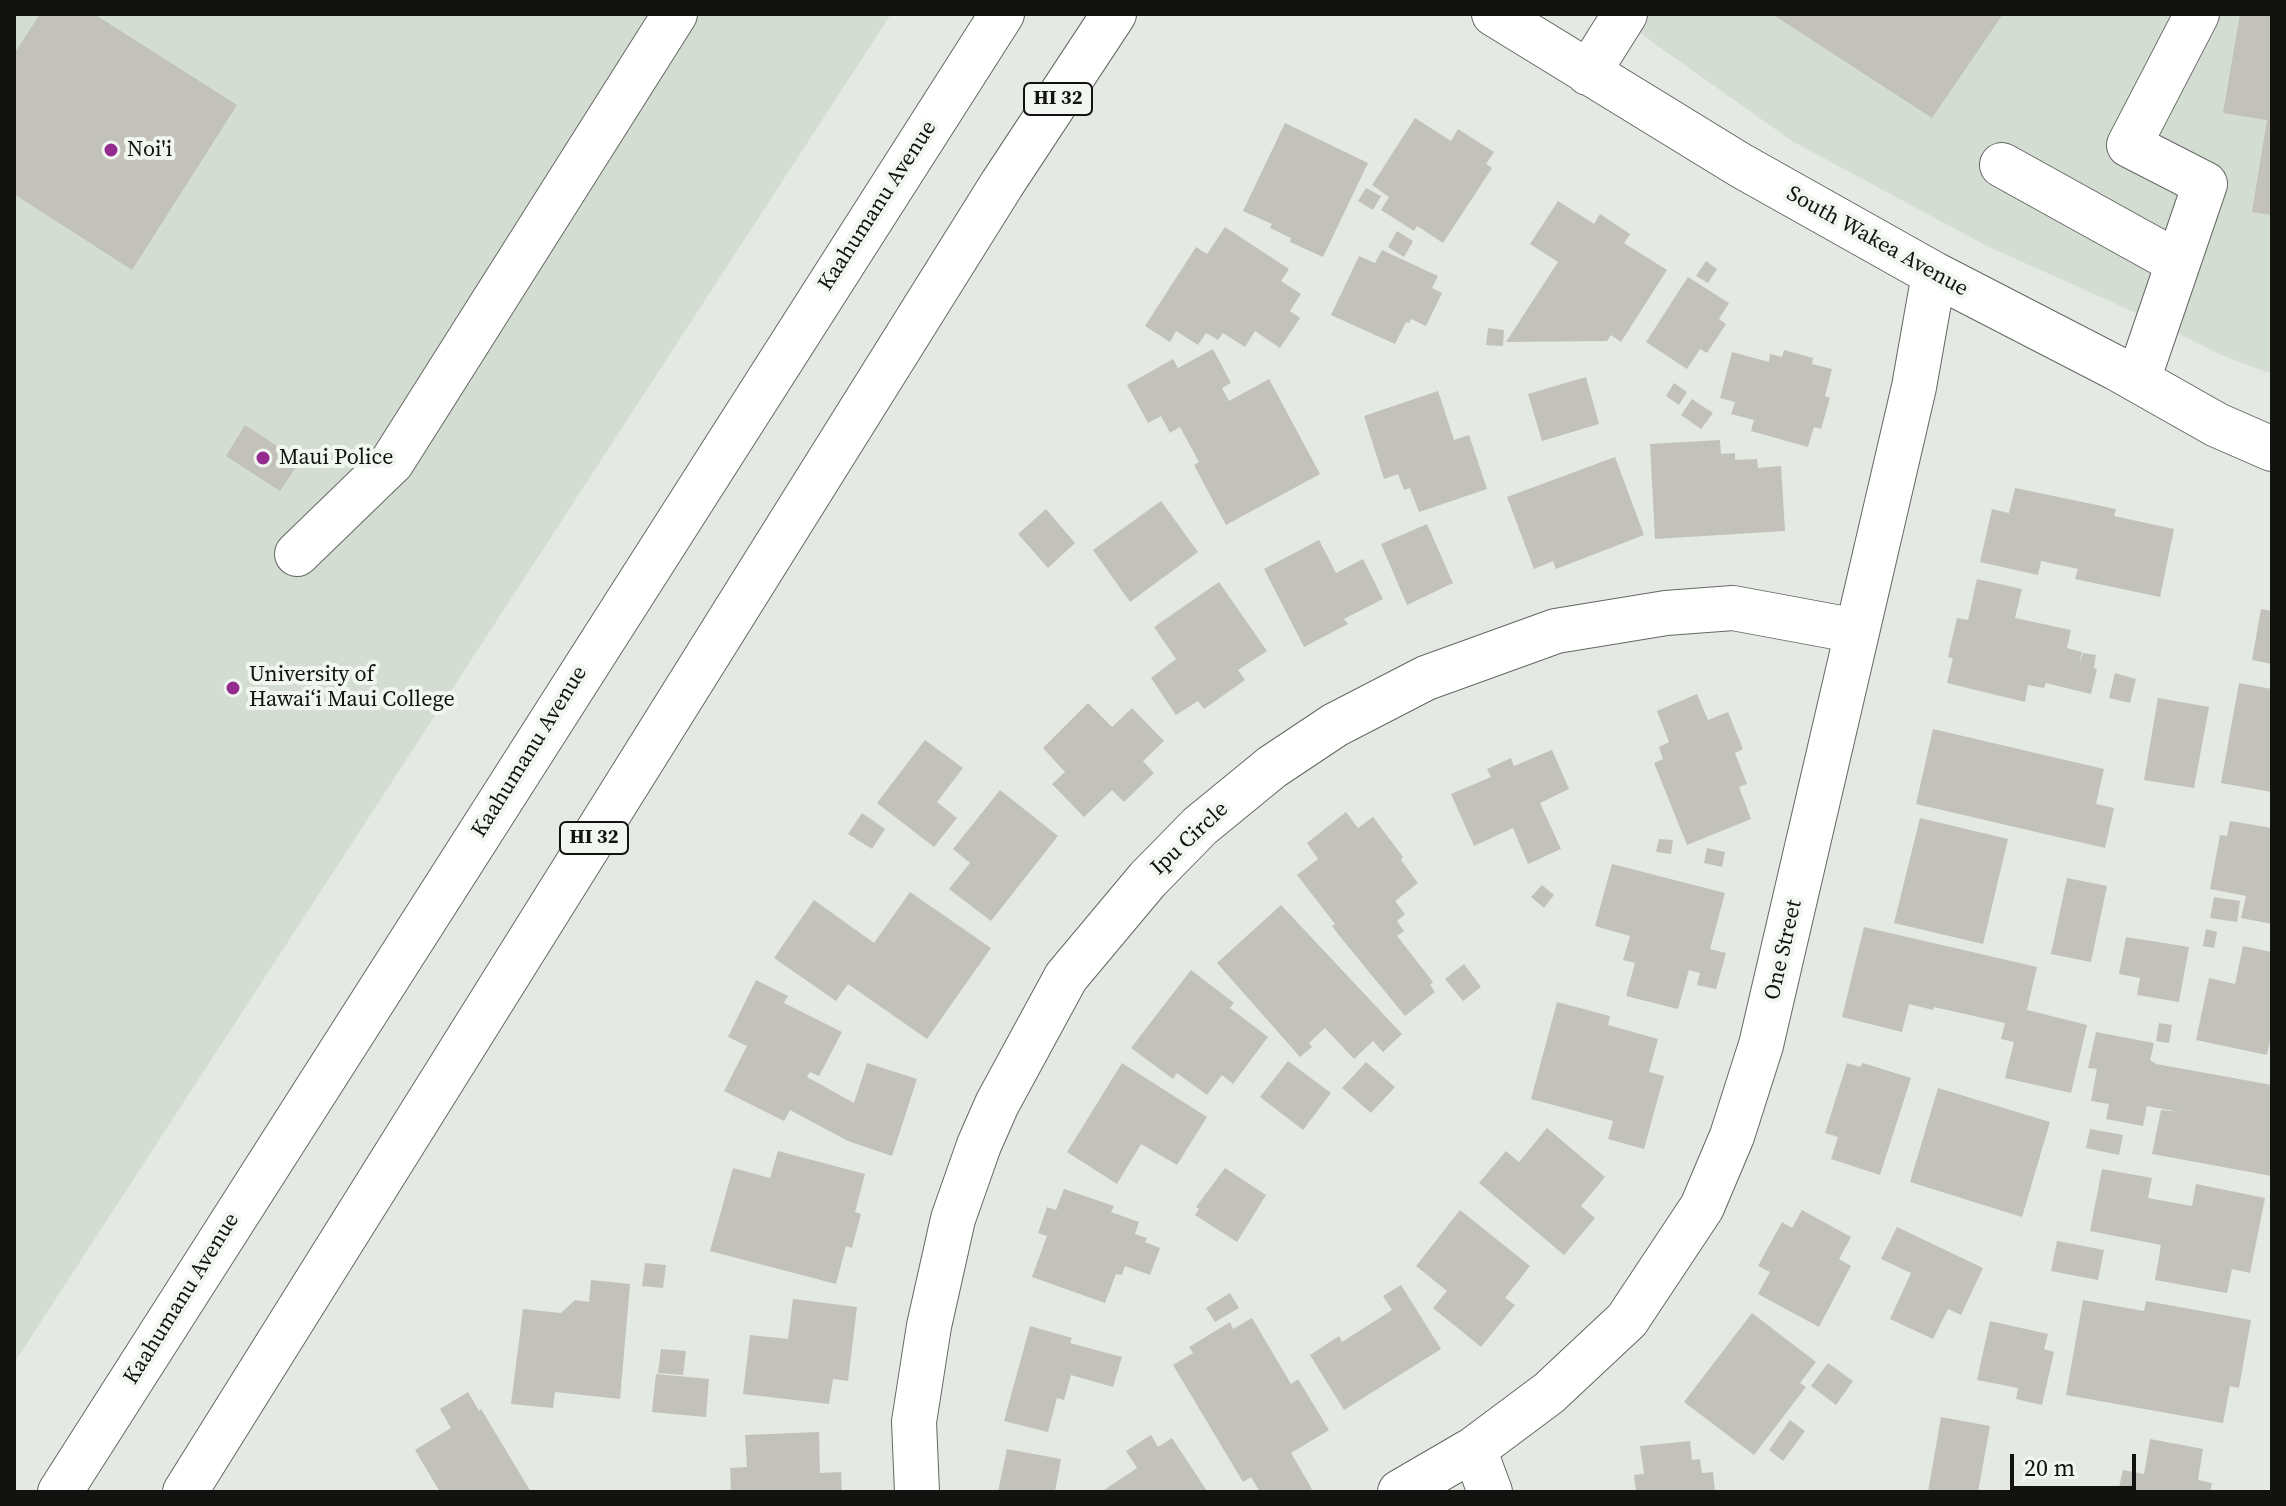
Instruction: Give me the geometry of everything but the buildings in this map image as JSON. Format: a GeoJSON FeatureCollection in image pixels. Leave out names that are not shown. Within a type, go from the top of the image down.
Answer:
{"type":"FeatureCollection","features":[{"type":"Feature","properties":{"kind":"street"},"geometry":{"type":"LineString","coordinates":[[297,554],[392,462],[675,14]]}},
{"type":"Feature","properties":{"kind":"street","name":"Kaahumanu Avenue"},"geometry":{"type":"LineString","coordinates":[[60,1492],[1002,14]]}},
{"type":"Feature","properties":{"kind":"street","name":"HI 32"},"geometry":{"type":"LineString","coordinates":[[185,1492],[977,224],[1114,14]]}},
{"type":"Feature","properties":{"kind":"street","name":"South Wakea Avenue"},"geometry":{"type":"LineString","coordinates":[[1494,14],[1740,165],[1934,274],[2138,380],[2217,425],[2272,449]]}},
{"type":"Feature","properties":{"kind":"street"},"geometry":{"type":"LineString","coordinates":[[1588,73],[1625,14]]}},
{"type":"Feature","properties":{"kind":"street"},"geometry":{"type":"LineString","coordinates":[[2138,380],[2205,184],[2129,145],[2197,14]]}},
{"type":"Feature","properties":{"kind":"street"},"geometry":{"type":"LineString","coordinates":[[2002,165],[2177,262]]}},
{"type":"Feature","properties":{"kind":"street","name":"One Street"},"geometry":{"type":"LineString","coordinates":[[1400,1492],[1474,1449],[1549,1393],[1627,1320],[1702,1207],[1732,1136],[1761,1045],[1914,387],[1934,274]]}},
{"type":"Feature","properties":{"kind":"street","name":"Ipu Circle"},"geometry":{"type":"LineString","coordinates":[[917,1492],[914,1422],[929,1326],[953,1219],[985,1131],[1066,977],[1148,879],[1200,826],[1272,767],[1335,725],[1426,678],[1556,631],[1666,613],[1733,608],[1857,631]]}},
{"type":"Feature","properties":{"kind":"street"},"geometry":{"type":"LineString","coordinates":[[1474,1449],[1490,1492]]}},
{"type":"Feature","properties":{"kind":"shaded area","name":"University of Hawai‘i Maui College"},"geometry":{"type":"Polygon","coordinates":[[[14,14],[891,14],[14,1363],[14,14]]]}},
{"type":"Feature","properties":{"kind":"shaded area"},"geometry":{"type":"Polygon","coordinates":[[[1613,14],[2272,14],[2272,374],[2221,355],[2156,322],[1985,245],[1792,141],[1613,14]]]}},
{"type":"Feature","properties":{"kind":"place","name":"Noi'i"},"geometry":{"type":"Point","coordinates":[111,150]}},
{"type":"Feature","properties":{"kind":"place","name":"Maui Police"},"geometry":{"type":"Point","coordinates":[263,458]}},
{"type":"Feature","properties":{"kind":"place","name":"University of Hawai‘i Maui College"},"geometry":{"type":"Point","coordinates":[233,688]}}]}
